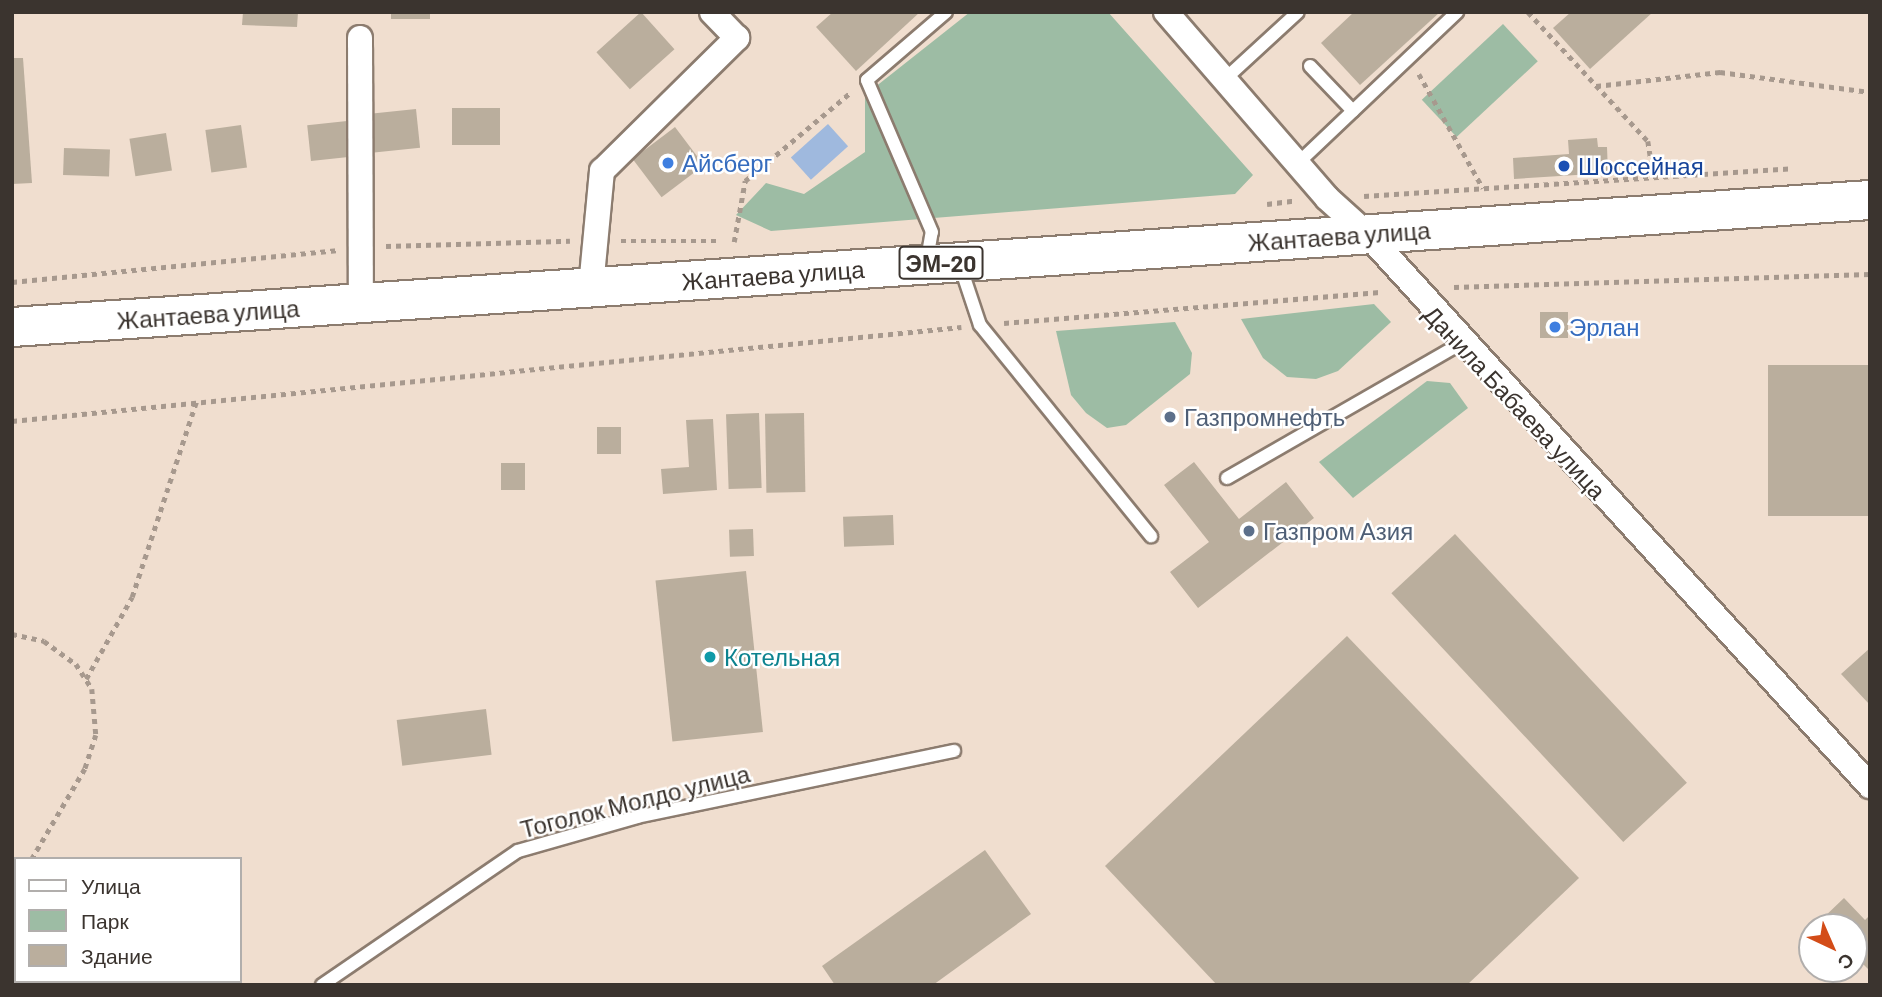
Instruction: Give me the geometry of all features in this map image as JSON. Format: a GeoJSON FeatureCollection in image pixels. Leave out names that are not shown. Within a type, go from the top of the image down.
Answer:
{"type":"FeatureCollection","features":[{"type":"Feature","properties":{"kind":"main road","name":"Жантаева улица"},"geometry":{"type":"LineString","coordinates":[[12,327],[1870,200]]}},
{"type":"Feature","properties":{"kind":"street"},"geometry":{"type":"LineString","coordinates":[[591,287],[591,240],[603,171],[737,38],[712,12]]}},
{"type":"Feature","properties":{"kind":"street","name":"Данила Бабаева улица"},"geometry":{"type":"LineString","coordinates":[[1166,12],[1297,164],[1367,234],[1460,344],[1870,786]]}},
{"type":"Feature","properties":{"kind":"street"},"geometry":{"type":"LineString","coordinates":[[360,38],[361,303]]}},
{"type":"Feature","properties":{"kind":"lane"},"geometry":{"type":"LineString","coordinates":[[946,12],[867,80],[943,263],[980,325],[1151,536]]}},
{"type":"Feature","properties":{"kind":"lane"},"geometry":{"type":"LineString","coordinates":[[1224,80],[1298,12]]}},
{"type":"Feature","properties":{"kind":"lane"},"geometry":{"type":"LineString","coordinates":[[1297,164],[1457,12]]}},
{"type":"Feature","properties":{"kind":"lane"},"geometry":{"type":"LineString","coordinates":[[1310,66],[1353,111]]}},
{"type":"Feature","properties":{"kind":"lane"},"geometry":{"type":"LineString","coordinates":[[1227,478],[1460,344]]}},
{"type":"Feature","properties":{"kind":"lane","name":"Тоголок Молдо улица"},"geometry":{"type":"LineString","coordinates":[[322,985],[518,851],[637,817],[954,751]]}},
{"type":"Feature","properties":{"kind":"path"},"geometry":{"type":"LineString","coordinates":[[1528,12],[1648,141],[1654,177]]}},
{"type":"Feature","properties":{"kind":"path"},"geometry":{"type":"LineString","coordinates":[[1410,57],[1483,188]]}},
{"type":"Feature","properties":{"kind":"path"},"geometry":{"type":"LineString","coordinates":[[1597,86],[1720,72],[1870,92]]}},
{"type":"Feature","properties":{"kind":"path"},"geometry":{"type":"LineString","coordinates":[[734,242],[745,181],[867,80]]}},
{"type":"Feature","properties":{"kind":"path"},"geometry":{"type":"LineString","coordinates":[[12,282],[361,247],[591,240],[747,241]]}},
{"type":"Feature","properties":{"kind":"path"},"geometry":{"type":"LineString","coordinates":[[12,421],[197,399],[980,325],[1412,289],[1870,274]]}},
{"type":"Feature","properties":{"kind":"path"},"geometry":{"type":"LineString","coordinates":[[86,680],[132,597],[197,399]]}},
{"type":"Feature","properties":{"kind":"path"},"geometry":{"type":"LineString","coordinates":[[12,634],[44,641],[86,680],[96,735],[85,769],[33,857]]}},
{"type":"Feature","properties":{"kind":"green space"},"geometry":{"type":"Polygon","coordinates":[[[970,12],[1108,12],[1253,175],[1235,194],[771,231],[736,215],[766,183],[804,194],[865,152],[865,95],[970,12]]]}},
{"type":"Feature","properties":{"kind":"green space"},"geometry":{"type":"Polygon","coordinates":[[[1503,24],[1538,61],[1457,137],[1422,100],[1503,24]]]}},
{"type":"Feature","properties":{"kind":"green space"},"geometry":{"type":"Polygon","coordinates":[[[1374,304],[1391,322],[1338,371],[1316,379],[1287,377],[1263,358],[1241,319],[1374,304]]]}},
{"type":"Feature","properties":{"kind":"green space"},"geometry":{"type":"Polygon","coordinates":[[[1175,322],[1192,353],[1190,374],[1126,425],[1107,428],[1086,413],[1071,395],[1056,331],[1175,322]]]}},
{"type":"Feature","properties":{"kind":"green space"},"geometry":{"type":"Polygon","coordinates":[[[1427,381],[1450,383],[1468,408],[1353,498],[1319,462],[1427,381]]]}},
{"type":"Feature","properties":{"kind":"water"},"geometry":{"type":"Polygon","coordinates":[[[828,124],[848,146],[811,180],[791,157],[828,124]]]}},
{"type":"Feature","properties":{"kind":"building"},"geometry":{"type":"Polygon","coordinates":[[[243,12],[298,12],[297,27],[242,25],[243,12]]]}},
{"type":"Feature","properties":{"kind":"building"},"geometry":{"type":"Polygon","coordinates":[[[391,12],[430,12],[430,19],[391,19],[391,12]]]}},
{"type":"Feature","properties":{"kind":"building"},"geometry":{"type":"Polygon","coordinates":[[[641,12],[674,49],[630,89],[596,52],[641,12]]]}},
{"type":"Feature","properties":{"kind":"building"},"geometry":{"type":"Polygon","coordinates":[[[833,12],[920,12],[856,71],[816,27],[833,12]]]}},
{"type":"Feature","properties":{"kind":"building"},"geometry":{"type":"Polygon","coordinates":[[[1354,12],[1440,12],[1360,85],[1321,43],[1354,12]]]}},
{"type":"Feature","properties":{"kind":"building"},"geometry":{"type":"Polygon","coordinates":[[[1571,12],[1653,12],[1590,69],[1553,28],[1571,12]]]}},
{"type":"Feature","properties":{"kind":"building"},"geometry":{"type":"Polygon","coordinates":[[[12,58],[23,58],[32,183],[12,184],[12,58]]]}},
{"type":"Feature","properties":{"kind":"building"},"geometry":{"type":"Polygon","coordinates":[[[452,108],[500,108],[500,145],[452,145],[452,108]]]}},
{"type":"Feature","properties":{"kind":"building"},"geometry":{"type":"Polygon","coordinates":[[[416,109],[420,148],[374,153],[370,114],[416,109]]]}},
{"type":"Feature","properties":{"kind":"building"},"geometry":{"type":"Polygon","coordinates":[[[347,121],[351,157],[311,161],[307,125],[347,121]]]}},
{"type":"Feature","properties":{"kind":"building"},"geometry":{"type":"Polygon","coordinates":[[[241,125],[247,168],[211,173],[205,130],[241,125]]]}},
{"type":"Feature","properties":{"kind":"building"},"geometry":{"type":"Polygon","coordinates":[[[675,127],[704,165],[662,197],[633,159],[675,127]]]}},
{"type":"Feature","properties":{"kind":"building"},"geometry":{"type":"Polygon","coordinates":[[[166,133],[172,171],[135,176],[129,139],[166,133]]]}},
{"type":"Feature","properties":{"kind":"building"},"geometry":{"type":"Polygon","coordinates":[[[1597,138],[1598,147],[1607,147],[1608,173],[1514,179],[1513,158],[1569,154],[1568,140],[1597,138]]]}},
{"type":"Feature","properties":{"kind":"building"},"geometry":{"type":"Polygon","coordinates":[[[64,148],[110,150],[109,177],[63,175],[64,148]]]}},
{"type":"Feature","properties":{"kind":"building"},"geometry":{"type":"Polygon","coordinates":[[[1540,312],[1568,312],[1568,338],[1540,338],[1540,312]]]}},
{"type":"Feature","properties":{"kind":"building"},"geometry":{"type":"Polygon","coordinates":[[[1768,365],[1870,365],[1870,516],[1768,516],[1768,365]]]}},
{"type":"Feature","properties":{"kind":"building"},"geometry":{"type":"Polygon","coordinates":[[[759,413],[762,488],[729,489],[726,414],[759,413]]]}},
{"type":"Feature","properties":{"kind":"building"},"geometry":{"type":"Polygon","coordinates":[[[804,413],[805,492],[766,493],[765,414],[804,413]]]}},
{"type":"Feature","properties":{"kind":"building"},"geometry":{"type":"Polygon","coordinates":[[[713,419],[717,490],[663,494],[661,469],[689,467],[686,420],[713,419]]]}},
{"type":"Feature","properties":{"kind":"building"},"geometry":{"type":"Polygon","coordinates":[[[597,427],[621,427],[621,454],[597,454],[597,427]]]}},
{"type":"Feature","properties":{"kind":"building","name":"Газпром Азия"},"geometry":{"type":"Polygon","coordinates":[[[1194,462],[1239,519],[1286,482],[1314,518],[1198,608],[1170,572],[1209,542],[1164,485],[1194,462]]]}},
{"type":"Feature","properties":{"kind":"building"},"geometry":{"type":"Polygon","coordinates":[[[501,463],[525,463],[525,490],[501,490],[501,463]]]}},
{"type":"Feature","properties":{"kind":"building"},"geometry":{"type":"Polygon","coordinates":[[[893,515],[894,545],[844,547],[843,517],[893,515]]]}},
{"type":"Feature","properties":{"kind":"building"},"geometry":{"type":"Polygon","coordinates":[[[753,529],[754,556],[730,557],[729,530],[753,529]]]}},
{"type":"Feature","properties":{"kind":"building"},"geometry":{"type":"Polygon","coordinates":[[[1455,534],[1687,783],[1623,842],[1391,593],[1455,534]]]}},
{"type":"Feature","properties":{"kind":"building","name":"Котельная"},"geometry":{"type":"Polygon","coordinates":[[[746,571],[763,732],[672,742],[655,581],[746,571]]]}},
{"type":"Feature","properties":{"kind":"building"},"geometry":{"type":"Polygon","coordinates":[[[1347,636],[1579,878],[1467,985],[1217,985],[1105,866],[1347,636]]]}},
{"type":"Feature","properties":{"kind":"building"},"geometry":{"type":"Polygon","coordinates":[[[1870,648],[1870,705],[1841,674],[1870,648]]]}},
{"type":"Feature","properties":{"kind":"building"},"geometry":{"type":"Polygon","coordinates":[[[486,709],[492,755],[402,766],[397,720],[486,709]]]}},
{"type":"Feature","properties":{"kind":"building"},"geometry":{"type":"Polygon","coordinates":[[[985,850],[1031,914],[933,985],[835,985],[822,966],[985,850]]]}},
{"type":"Feature","properties":{"kind":"building"},"geometry":{"type":"Polygon","coordinates":[[[1844,898],[1858,913],[1828,913],[1844,898]]]}},
{"type":"Feature","properties":{"kind":"building"},"geometry":{"type":"Polygon","coordinates":[[[1870,915],[1870,971],[1868,917],[1870,915]]]}},
{"type":"Feature","properties":{"kind":"place","name":"Айсберг"},"geometry":{"type":"Point","coordinates":[668,163]}},
{"type":"Feature","properties":{"kind":"place","name":"Шоссейная"},"geometry":{"type":"Point","coordinates":[1564,166]}},
{"type":"Feature","properties":{"kind":"place","name":"Эрлан"},"geometry":{"type":"Point","coordinates":[1555,327]}},
{"type":"Feature","properties":{"kind":"place","name":"Газпромнефть"},"geometry":{"type":"Point","coordinates":[1170,417]}},
{"type":"Feature","properties":{"kind":"place","name":"Газпром Азия"},"geometry":{"type":"Point","coordinates":[1249,531]}},
{"type":"Feature","properties":{"kind":"place","name":"Котельная"},"geometry":{"type":"Point","coordinates":[710,657]}}]}
